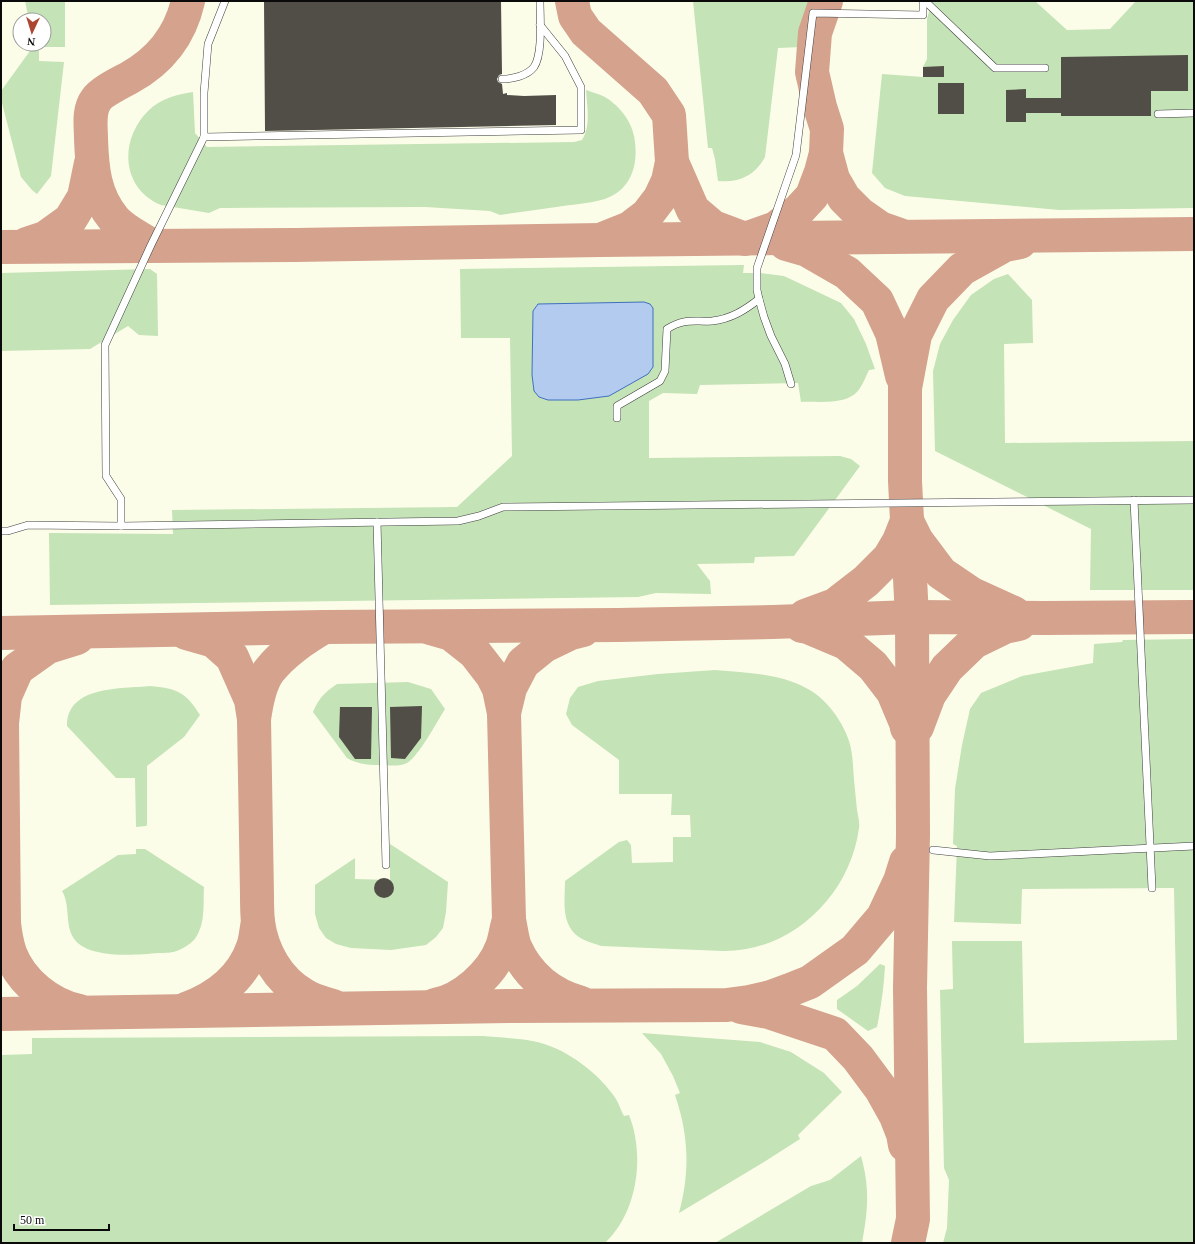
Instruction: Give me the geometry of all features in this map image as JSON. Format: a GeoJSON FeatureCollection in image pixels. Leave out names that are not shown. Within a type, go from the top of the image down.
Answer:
{"type":"FeatureCollection","features":[{"type":"Feature","properties":{"kind":"lane"},"geometry":{"type":"LineString","coordinates":[[121,526],[121,499],[106,476],[105,345],[151,245],[204,137],[204,93],[208,44],[225,1]]}},
{"type":"Feature","properties":{"kind":"lane"},"geometry":{"type":"LineString","coordinates":[[502,79],[517,78],[533,67],[538,54],[540,1]]}},
{"type":"Feature","properties":{"kind":"lane"},"geometry":{"type":"LineString","coordinates":[[924,1],[995,68],[1045,68]]}},
{"type":"Feature","properties":{"kind":"lane"},"geometry":{"type":"LineString","coordinates":[[791,384],[785,364],[771,336],[759,299],[757,290],[757,268],[796,155],[813,14],[923,15],[924,1]]}},
{"type":"Feature","properties":{"kind":"lane"},"geometry":{"type":"LineString","coordinates":[[204,137],[581,130],[581,87],[565,56],[540,26]]}},
{"type":"Feature","properties":{"kind":"lane"},"geometry":{"type":"LineString","coordinates":[[1158,114],[1194,113]]}},
{"type":"Feature","properties":{"kind":"lane"},"geometry":{"type":"LineString","coordinates":[[617,418],[617,406],[660,381],[666,371],[667,328],[677,323],[692,320],[712,321],[729,318],[749,307],[759,299]]}},
{"type":"Feature","properties":{"kind":"lane"},"geometry":{"type":"LineString","coordinates":[[1134,500],[1152,888]]}},
{"type":"Feature","properties":{"kind":"lane"},"geometry":{"type":"LineString","coordinates":[[1,531],[8,531],[28,525],[121,526],[458,521],[479,516],[503,507],[1194,500]]}},
{"type":"Feature","properties":{"kind":"lane"},"geometry":{"type":"LineString","coordinates":[[377,522],[386,865]]}},
{"type":"Feature","properties":{"kind":"lane"},"geometry":{"type":"LineString","coordinates":[[933,850],[990,856],[1194,846]]}},
{"type":"Feature","properties":{"kind":"green space"},"geometry":{"type":"Polygon","coordinates":[[[25,1],[65,1],[65,47],[52,47],[52,12],[27,12],[25,1]]]}},
{"type":"Feature","properties":{"kind":"green space"},"geometry":{"type":"Polygon","coordinates":[[[693,1],[810,1],[801,47],[778,48],[765,157],[761,164],[746,177],[733,181],[718,181],[712,148],[708,148],[693,1]]]}},
{"type":"Feature","properties":{"kind":"green space"},"geometry":{"type":"Polygon","coordinates":[[[932,1],[1035,1],[1067,30],[1110,29],[1136,1],[1194,1],[1194,208],[1059,210],[905,196],[885,188],[872,173],[882,74],[923,77],[923,67],[927,59],[927,19],[932,1]]]}},
{"type":"Feature","properties":{"kind":"green space"},"geometry":{"type":"Polygon","coordinates":[[[29,52],[39,52],[39,61],[64,62],[51,176],[37,194],[21,177],[1,99],[1,91],[29,52]]]}},
{"type":"Feature","properties":{"kind":"green space"},"geometry":{"type":"Polygon","coordinates":[[[586,90],[609,99],[627,118],[634,136],[636,155],[632,174],[622,189],[605,199],[590,202],[500,215],[490,211],[425,207],[220,208],[209,213],[161,205],[148,197],[138,187],[132,175],[129,162],[129,149],[132,136],[148,111],[163,100],[193,92],[195,133],[207,147],[574,142],[582,140],[587,128],[588,116],[586,90]]]}},
{"type":"Feature","properties":{"kind":"green space"},"geometry":{"type":"Polygon","coordinates":[[[744,265],[743,273],[761,273],[784,276],[841,303],[854,319],[866,344],[875,369],[869,370],[855,394],[849,398],[834,401],[801,402],[798,383],[700,385],[697,394],[663,393],[649,401],[649,458],[840,456],[851,459],[860,466],[794,556],[755,557],[754,563],[697,564],[710,581],[711,594],[656,593],[638,597],[50,605],[49,533],[173,534],[172,510],[457,507],[512,456],[510,338],[461,338],[460,269],[744,265]]]}},
{"type":"Feature","properties":{"kind":"green space"},"geometry":{"type":"Polygon","coordinates":[[[150,269],[157,274],[158,336],[139,335],[128,326],[90,349],[1,351],[1,273],[150,269]]]}},
{"type":"Feature","properties":{"kind":"green space"},"geometry":{"type":"Polygon","coordinates":[[[1008,274],[1032,300],[1033,343],[1004,344],[1005,443],[1194,441],[1194,590],[1090,590],[1091,529],[935,451],[933,371],[940,344],[953,320],[971,295],[994,279],[1008,274]]]}},
{"type":"Feature","properties":{"kind":"green space"},"geometry":{"type":"Polygon","coordinates":[[[1194,639],[1194,1243],[943,1243],[947,1228],[949,1180],[944,1168],[940,990],[953,989],[952,941],[1022,941],[1024,1043],[1177,1040],[1174,888],[1022,889],[1021,924],[954,922],[957,846],[953,844],[955,789],[962,745],[970,709],[981,693],[1022,676],[1093,663],[1094,644],[1122,642],[1123,640],[1194,639]]]}},
{"type":"Feature","properties":{"kind":"green space"},"geometry":{"type":"Polygon","coordinates":[[[715,670],[762,674],[795,683],[813,692],[827,704],[838,718],[849,741],[853,760],[859,824],[853,853],[844,876],[830,897],[813,915],[794,930],[772,942],[748,949],[723,951],[601,946],[584,940],[575,934],[566,916],[564,902],[565,881],[619,842],[627,840],[631,845],[632,863],[673,862],[673,837],[691,837],[690,815],[671,815],[672,794],[619,794],[619,760],[572,725],[566,714],[570,698],[578,687],[598,681],[658,674],[715,670]]]}},
{"type":"Feature","properties":{"kind":"green space"},"geometry":{"type":"Polygon","coordinates":[[[408,682],[431,689],[445,709],[416,754],[407,763],[401,765],[394,766],[358,763],[347,758],[313,712],[323,696],[337,684],[408,682]]]}},
{"type":"Feature","properties":{"kind":"green space"},"geometry":{"type":"Polygon","coordinates":[[[150,686],[167,688],[180,693],[190,701],[200,715],[184,737],[147,766],[147,825],[136,827],[135,778],[116,778],[67,726],[69,713],[76,703],[86,696],[111,689],[150,686]]]}},
{"type":"Feature","properties":{"kind":"green space"},"geometry":{"type":"Polygon","coordinates":[[[390,844],[448,882],[446,912],[443,928],[436,937],[426,945],[391,950],[351,948],[336,944],[326,938],[319,928],[315,914],[315,885],[355,858],[355,879],[390,880],[390,844]]]}},
{"type":"Feature","properties":{"kind":"green space"},"geometry":{"type":"Polygon","coordinates":[[[136,849],[145,849],[204,887],[203,915],[198,934],[187,946],[169,953],[126,955],[102,953],[82,946],[75,940],[70,929],[65,897],[62,891],[118,855],[136,854],[136,849]]]}},
{"type":"Feature","properties":{"kind":"green space"},"geometry":{"type":"Polygon","coordinates":[[[880,964],[885,966],[877,1027],[868,1031],[837,1009],[837,1000],[857,986],[880,964]]]}},
{"type":"Feature","properties":{"kind":"green space"},"geometry":{"type":"Polygon","coordinates":[[[642,1033],[760,1042],[791,1052],[824,1073],[842,1092],[798,1135],[800,1139],[679,1213],[683,1198],[686,1168],[683,1125],[675,1095],[680,1093],[661,1054],[642,1033]]]}},
{"type":"Feature","properties":{"kind":"green space"},"geometry":{"type":"Polygon","coordinates":[[[483,1036],[532,1041],[557,1049],[576,1060],[595,1074],[616,1099],[624,1116],[629,1115],[637,1148],[635,1182],[625,1216],[605,1243],[1,1243],[1,1055],[32,1054],[32,1038],[483,1036]]]}},
{"type":"Feature","properties":{"kind":"green space"},"geometry":{"type":"Polygon","coordinates":[[[861,1156],[867,1189],[866,1220],[862,1243],[715,1243],[811,1186],[830,1180],[861,1156]]]}},
{"type":"Feature","properties":{"kind":"water"},"geometry":{"type":"Polygon","coordinates":[[[644,302],[650,304],[653,308],[653,367],[648,374],[609,396],[578,400],[548,400],[539,397],[534,391],[532,375],[533,311],[538,304],[644,302]]]}},
{"type":"Feature","properties":{"kind":"building"},"geometry":{"type":"Polygon","coordinates":[[[264,1],[501,1],[502,74],[499,75],[497,79],[498,82],[502,84],[503,94],[507,93],[507,95],[524,96],[556,95],[556,125],[265,131],[264,1]]]}},
{"type":"Feature","properties":{"kind":"building"},"geometry":{"type":"Polygon","coordinates":[[[1188,55],[1188,91],[1151,91],[1151,116],[1061,116],[1061,113],[1026,113],[1026,122],[1006,122],[1006,90],[1026,89],[1026,98],[1061,98],[1061,57],[1188,55]]]}},
{"type":"Feature","properties":{"kind":"building"},"geometry":{"type":"Polygon","coordinates":[[[944,66],[944,77],[923,77],[923,67],[944,66]]]}},
{"type":"Feature","properties":{"kind":"building"},"geometry":{"type":"Polygon","coordinates":[[[938,83],[964,83],[964,114],[938,114],[938,83]]]}},
{"type":"Feature","properties":{"kind":"building"},"geometry":{"type":"Polygon","coordinates":[[[422,706],[421,738],[405,759],[391,758],[390,707],[422,706]]]}},
{"type":"Feature","properties":{"kind":"building"},"geometry":{"type":"Polygon","coordinates":[[[340,707],[372,707],[371,759],[355,759],[339,737],[340,707]]]}},
{"type":"Feature","properties":{"kind":"building"},"geometry":{"type":"Polygon","coordinates":[[[384,878],[391,881],[394,888],[391,895],[384,898],[377,895],[374,888],[377,881],[384,878]]]}},
{"type":"Feature","properties":{"kind":"taxiway"},"geometry":{"type":"LineString","coordinates":[[151,245],[126,230],[118,223],[107,210],[102,200],[93,171],[90,124],[91,114],[93,104],[98,97],[150,64],[167,46],[180,25],[188,1]]}},
{"type":"Feature","properties":{"kind":"taxiway"},"geometry":{"type":"LineString","coordinates":[[572,1],[575,16],[586,32],[653,91],[669,115],[672,162],[668,181],[660,198],[647,215],[630,228],[605,238]]}},
{"type":"Feature","properties":{"kind":"taxiway"},"geometry":{"type":"LineString","coordinates":[[672,162],[693,210],[713,227],[745,239],[776,228],[798,211],[812,196],[826,153],[827,129],[812,72],[815,33],[826,1]]}},
{"type":"Feature","properties":{"kind":"taxiway"},"geometry":{"type":"LineString","coordinates":[[826,153],[833,179],[844,198],[860,214],[880,228],[900,235]]}},
{"type":"Feature","properties":{"kind":"taxiway"},"geometry":{"type":"LineString","coordinates":[[27,244],[45,238],[70,220],[84,197],[91,163]]}},
{"type":"Feature","properties":{"kind":"taxiway"},"geometry":{"type":"LineString","coordinates":[[1,247],[295,245],[601,240],[1194,234]]}},
{"type":"Feature","properties":{"kind":"taxiway"},"geometry":{"type":"LineString","coordinates":[[908,1243],[913,1219],[910,988],[913,834],[912,617],[905,481],[905,388],[915,335],[933,299],[962,269],[1005,245],[1020,242]]}},
{"type":"Feature","properties":{"kind":"taxiway"},"geometry":{"type":"LineString","coordinates":[[786,244],[807,250],[847,273],[877,301],[892,333],[902,376]]}},
{"type":"Feature","properties":{"kind":"taxiway"},"geometry":{"type":"LineString","coordinates":[[805,616],[835,605],[866,581],[889,558],[899,541],[907,521]]}},
{"type":"Feature","properties":{"kind":"taxiway"},"geometry":{"type":"LineString","coordinates":[[908,523],[917,541],[941,573],[972,594],[1014,613]]}},
{"type":"Feature","properties":{"kind":"taxiway"},"geometry":{"type":"LineString","coordinates":[[1,633],[324,627],[618,625],[773,622],[912,617],[1194,617]]}},
{"type":"Feature","properties":{"kind":"taxiway"},"geometry":{"type":"LineString","coordinates":[[917,727],[929,695],[947,668],[974,642],[1005,627],[1019,624]]}},
{"type":"Feature","properties":{"kind":"taxiway"},"geometry":{"type":"LineString","coordinates":[[802,626],[808,627],[846,643],[873,666],[893,692],[907,728]]}},
{"type":"Feature","properties":{"kind":"taxiway"},"geometry":{"type":"LineString","coordinates":[[324,627],[295,646],[275,664],[266,676],[257,701],[254,719],[257,908],[258,922],[263,944],[267,954],[279,973],[295,989],[307,997],[333,1006]]}},
{"type":"Feature","properties":{"kind":"taxiway"},"geometry":{"type":"LineString","coordinates":[[430,628],[451,634],[475,653],[492,675],[499,689],[504,713],[509,920],[513,941],[520,957],[542,983],[560,995],[581,1003]]}},
{"type":"Feature","properties":{"kind":"taxiway"},"geometry":{"type":"LineString","coordinates":[[504,713],[510,688],[523,663],[544,646],[571,633],[583,630]]}},
{"type":"Feature","properties":{"kind":"taxiway"},"geometry":{"type":"LineString","coordinates":[[186,633],[214,641],[232,657],[251,700],[254,719]]}},
{"type":"Feature","properties":{"kind":"taxiway"},"geometry":{"type":"LineString","coordinates":[[77,638],[48,647],[17,669],[5,696],[2,723],[4,923],[8,946],[15,964],[29,983],[47,998],[68,1008],[79,1011]]}},
{"type":"Feature","properties":{"kind":"taxiway"},"geometry":{"type":"LineString","coordinates":[[1,1014],[509,1006],[727,1005],[749,1002],[771,997],[810,982],[855,950],[883,917],[900,881],[906,862]]}},
{"type":"Feature","properties":{"kind":"taxiway"},"geometry":{"type":"LineString","coordinates":[[435,1005],[455,998],[465,992],[484,976],[491,967],[502,947],[509,920]]}},
{"type":"Feature","properties":{"kind":"taxiway"},"geometry":{"type":"LineString","coordinates":[[186,1009],[208,999],[227,986],[235,978],[242,969],[253,947],[258,922]]}},
{"type":"Feature","properties":{"kind":"taxiway"},"geometry":{"type":"LineString","coordinates":[[741,1007],[769,1012],[835,1034],[858,1058],[881,1089],[896,1116],[903,1134],[905,1145]]}}]}
